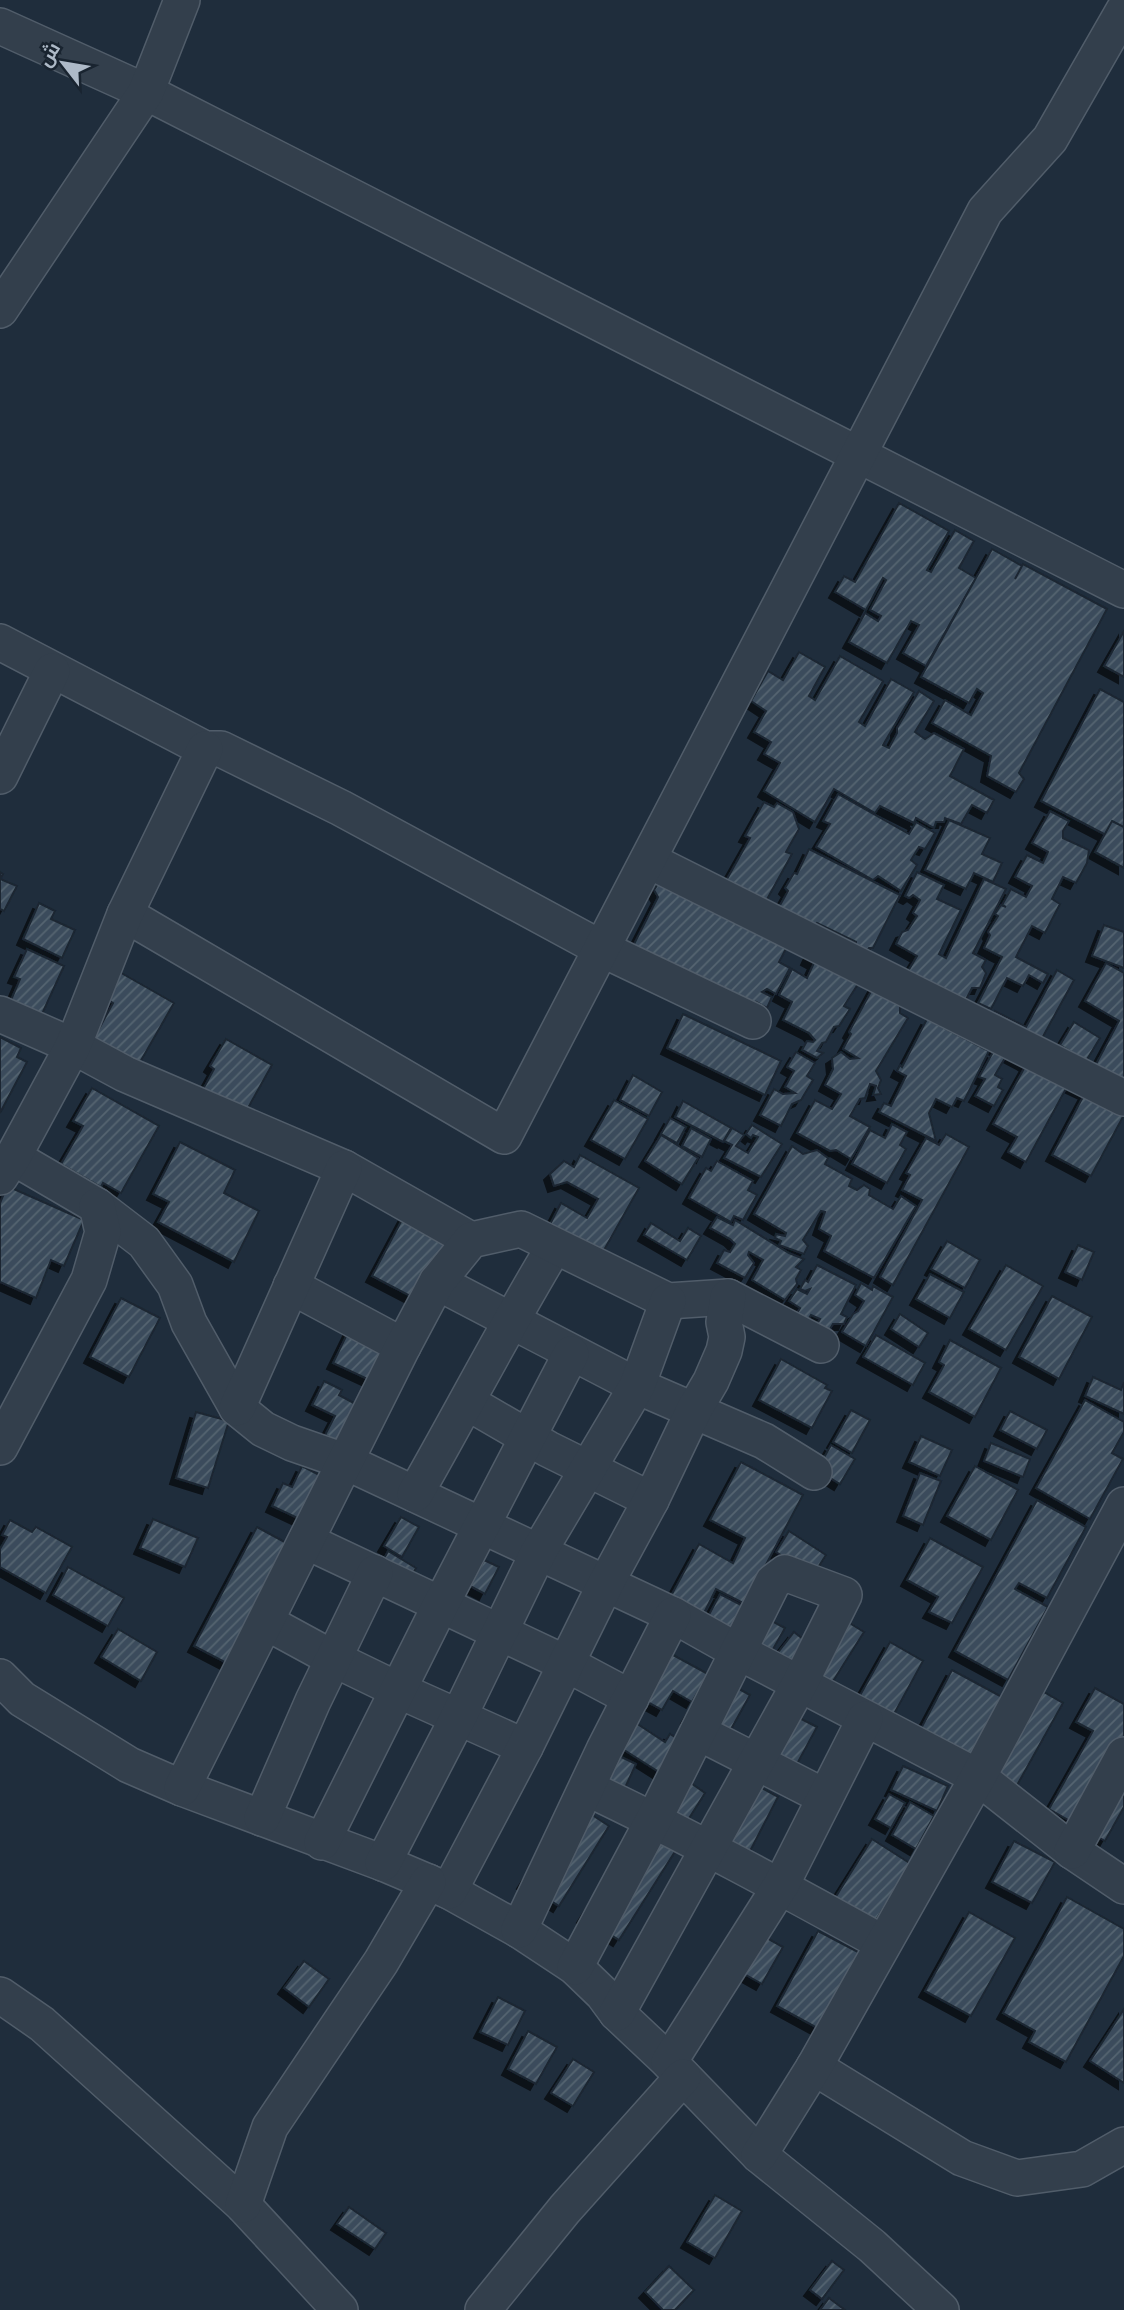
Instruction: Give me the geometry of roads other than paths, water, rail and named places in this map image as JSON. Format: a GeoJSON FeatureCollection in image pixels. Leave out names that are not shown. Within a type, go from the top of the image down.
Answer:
{"type":"FeatureCollection","features":[{"type":"Feature","properties":{"kind":"street"},"geometry":{"type":"LineString","coordinates":[[0,310],[146,92],[182,0]]}},
{"type":"Feature","properties":{"kind":"street"},"geometry":{"type":"LineString","coordinates":[[125,914],[505,1136],[985,211],[1050,139],[1124,10]]}},
{"type":"Feature","properties":{"kind":"street"},"geometry":{"type":"LineString","coordinates":[[0,26],[146,92],[1124,590]]}},
{"type":"Feature","properties":{"kind":"street"},"geometry":{"type":"LineString","coordinates":[[0,642],[205,748],[221,749],[341,808],[602,949],[753,1021]]}},
{"type":"Feature","properties":{"kind":"street"},"geometry":{"type":"LineString","coordinates":[[0,776],[52,671]]}},
{"type":"Feature","properties":{"kind":"street"},"geometry":{"type":"LineString","coordinates":[[205,748],[125,914],[74,1046],[7,1167],[97,1206],[144,1242],[176,1285],[189,1323],[237,1408],[263,1429],[292,1443],[344,1461],[674,1615],[737,1651],[978,1777],[1072,1851],[1124,1886]]}},
{"type":"Feature","properties":{"kind":"street"},"geometry":{"type":"LineString","coordinates":[[648,860],[1124,1098]]}},
{"type":"Feature","properties":{"kind":"street"},"geometry":{"type":"LineString","coordinates":[[0,1014],[74,1046],[125,1074],[344,1168],[471,1240]]}},
{"type":"Feature","properties":{"kind":"street"},"geometry":{"type":"LineString","coordinates":[[237,1408],[344,1168]]}},
{"type":"Feature","properties":{"kind":"street"},"geometry":{"type":"LineString","coordinates":[[4,1429],[89,1280],[103,1232],[97,1206]]}},
{"type":"Feature","properties":{"kind":"street"},"geometry":{"type":"LineString","coordinates":[[182,1788],[403,1346],[437,1282],[471,1240],[522,1229],[668,1301],[727,1297],[821,1345]]}},
{"type":"Feature","properties":{"kind":"street"},"geometry":{"type":"LineString","coordinates":[[415,1494],[511,1319],[554,1247]]}},
{"type":"Feature","properties":{"kind":"street"},"geometry":{"type":"LineString","coordinates":[[437,1282],[636,1386],[764,1441],[814,1472]]}},
{"type":"Feature","properties":{"kind":"street"},"geometry":{"type":"LineString","coordinates":[[291,1286],[403,1346]]}},
{"type":"Feature","properties":{"kind":"street"},"geometry":{"type":"LineString","coordinates":[[243,2205],[270,2127],[381,1962],[438,1887],[525,1746],[711,1381],[727,1336],[724,1322],[727,1297]]}},
{"type":"Feature","properties":{"kind":"street"},"geometry":{"type":"LineString","coordinates":[[383,1863],[459,1716],[539,1551],[636,1386],[668,1301]]}},
{"type":"Feature","properties":{"kind":"street"},"geometry":{"type":"LineString","coordinates":[[322,1842],[441,1604],[571,1354]]}},
{"type":"Feature","properties":{"kind":"street"},"geometry":{"type":"LineString","coordinates":[[467,1402],[528,1437],[651,1500]]}},
{"type":"Feature","properties":{"kind":"street"},"geometry":{"type":"LineString","coordinates":[[760,2155],[814,2067],[978,1777],[1124,1505]]}},
{"type":"Feature","properties":{"kind":"street"},"geometry":{"type":"LineString","coordinates":[[306,1541],[567,1664],[631,1698]]}},
{"type":"Feature","properties":{"kind":"street"},"geometry":{"type":"LineString","coordinates":[[262,1818],[313,1701],[375,1573]]}},
{"type":"Feature","properties":{"kind":"street"},"geometry":{"type":"LineString","coordinates":[[575,1967],[654,1819],[773,1583],[785,1573],[845,1595],[757,1762],[617,2013]]}},
{"type":"Feature","properties":{"kind":"street"},"geometry":{"type":"LineString","coordinates":[[519,1930],[586,1788],[674,1615]]}},
{"type":"Feature","properties":{"kind":"street"},"geometry":{"type":"LineString","coordinates":[[266,1622],[398,1690],[525,1746]]}},
{"type":"Feature","properties":{"kind":"street"},"geometry":{"type":"LineString","coordinates":[[0,1677],[22,1699],[129,1765],[182,1788],[383,1863],[438,1887],[519,1930],[575,1967],[603,1994],[617,2013],[760,2155],[872,2246],[941,2310]]}},
{"type":"Feature","properties":{"kind":"street"},"geometry":{"type":"LineString","coordinates":[[483,2310],[676,2070],[781,1885],[865,1719]]}},
{"type":"Feature","properties":{"kind":"street"},"geometry":{"type":"LineString","coordinates":[[698,1732],[825,1797]]}},
{"type":"Feature","properties":{"kind":"street"},"geometry":{"type":"LineString","coordinates":[[1072,1851],[1124,1755]]}},
{"type":"Feature","properties":{"kind":"street"},"geometry":{"type":"LineString","coordinates":[[586,1788],[654,1819],[781,1885],[883,1943]]}},
{"type":"Feature","properties":{"kind":"street"},"geometry":{"type":"LineString","coordinates":[[0,1995],[41,2024],[243,2205],[340,2310]]}},
{"type":"Feature","properties":{"kind":"street"},"geometry":{"type":"LineString","coordinates":[[814,2067],[962,2158],[1017,2178],[1082,2169],[1123,2147]]}}]}
